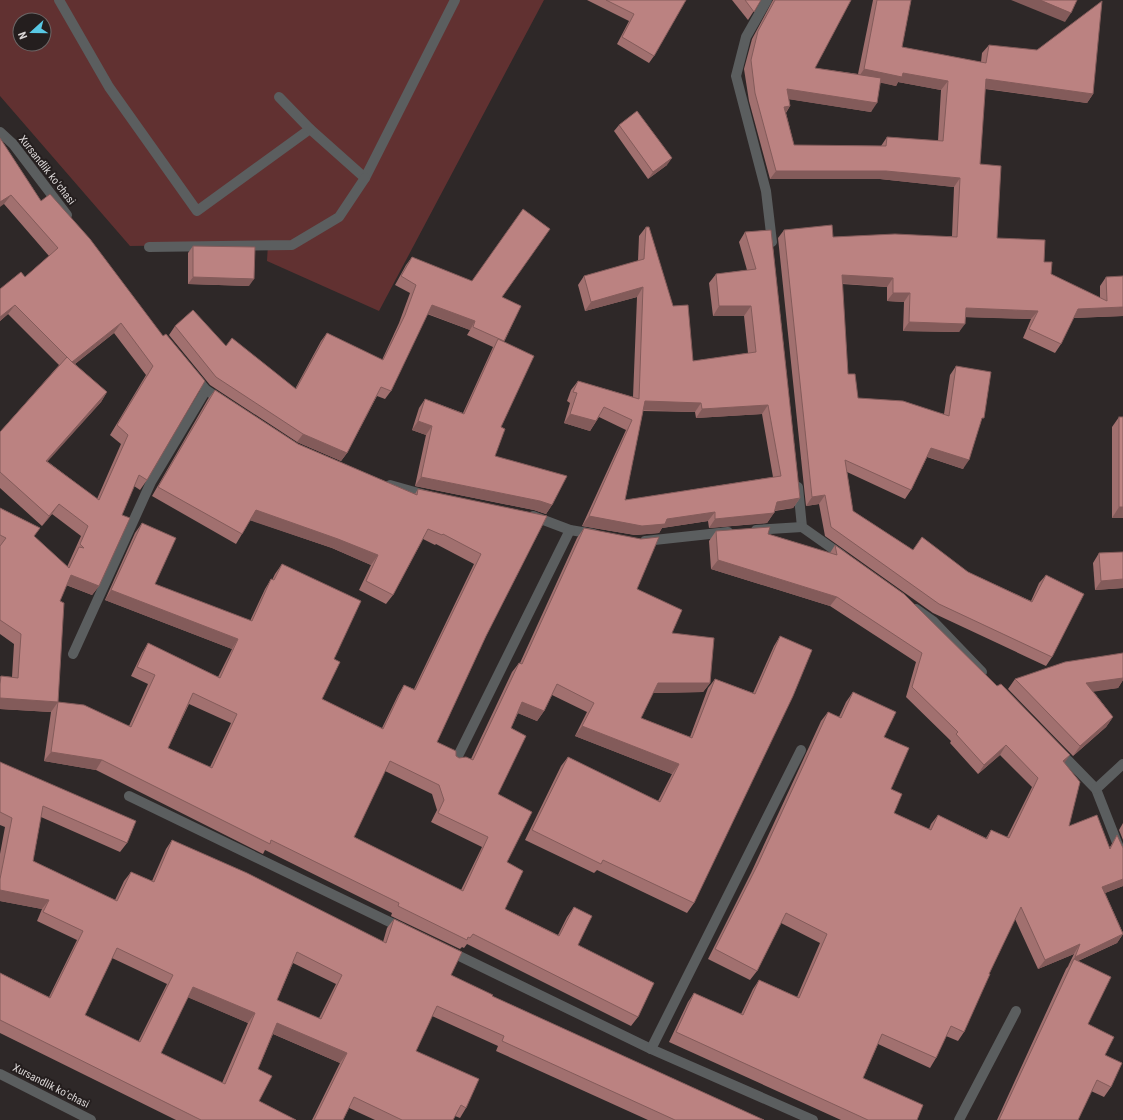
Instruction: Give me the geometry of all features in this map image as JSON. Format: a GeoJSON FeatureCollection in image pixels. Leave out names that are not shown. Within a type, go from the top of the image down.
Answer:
{"type":"FeatureCollection","features":[{"type":"Feature","properties":{"kind":"street"},"geometry":{"type":"LineString","coordinates":[[58,0],[109,87],[197,211],[310,129]]}},
{"type":"Feature","properties":{"kind":"street"},"geometry":{"type":"LineString","coordinates":[[149,247],[292,245],[339,217],[366,178],[455,0]]}},
{"type":"Feature","properties":{"kind":"street"},"geometry":{"type":"LineString","coordinates":[[767,0],[746,37],[736,76],[766,191],[773,254]]}},
{"type":"Feature","properties":{"kind":"street"},"geometry":{"type":"LineString","coordinates":[[279,97],[310,129],[366,178]]}},
{"type":"Feature","properties":{"kind":"street","name":"Xursandlik koʻchasi"},"geometry":{"type":"LineString","coordinates":[[0,132],[13,144],[74,224]]}},
{"type":"Feature","properties":{"kind":"street"},"geometry":{"type":"LineString","coordinates":[[186,365],[206,390],[231,406]]}},
{"type":"Feature","properties":{"kind":"street"},"geometry":{"type":"LineString","coordinates":[[72,654],[151,482],[206,390]]}},
{"type":"Feature","properties":{"kind":"street"},"geometry":{"type":"LineString","coordinates":[[797,480],[802,527]]}},
{"type":"Feature","properties":{"kind":"street"},"geometry":{"type":"LineString","coordinates":[[382,483],[443,499]]}},
{"type":"Feature","properties":{"kind":"street"},"geometry":{"type":"LineString","coordinates":[[525,514],[570,530],[606,536]]}},
{"type":"Feature","properties":{"kind":"street"},"geometry":{"type":"LineString","coordinates":[[635,542],[745,530],[802,527],[852,563]]}},
{"type":"Feature","properties":{"kind":"street"},"geometry":{"type":"LineString","coordinates":[[455,762],[570,530]]}},
{"type":"Feature","properties":{"kind":"street"},"geometry":{"type":"LineString","coordinates":[[908,603],[933,621],[988,677]]}},
{"type":"Feature","properties":{"kind":"street"},"geometry":{"type":"LineString","coordinates":[[1047,739],[1096,789],[1123,858]]}},
{"type":"Feature","properties":{"kind":"street"},"geometry":{"type":"LineString","coordinates":[[651,1049],[801,750]]}},
{"type":"Feature","properties":{"kind":"street"},"geometry":{"type":"LineString","coordinates":[[1096,789],[1123,764]]}},
{"type":"Feature","properties":{"kind":"street"},"geometry":{"type":"LineString","coordinates":[[129,796],[408,931]]}},
{"type":"Feature","properties":{"kind":"street"},"geometry":{"type":"LineString","coordinates":[[437,945],[651,1049],[813,1120]]}},
{"type":"Feature","properties":{"kind":"street"},"geometry":{"type":"LineString","coordinates":[[959,1120],[1016,1011]]}},
{"type":"Feature","properties":{"kind":"street","name":"Xursandlik koʻchasi"},"geometry":{"type":"LineString","coordinates":[[0,1074],[91,1120]]}},
{"type":"Feature","properties":{"kind":"shaded area"},"geometry":{"type":"Polygon","coordinates":[[[0,0],[544,0],[379,311],[267,261],[268,244],[130,246],[0,96],[0,0]]]}},
{"type":"Feature","properties":{"kind":"building"},"geometry":{"type":"Polygon","coordinates":[[[606,0],[686,0],[654,56],[622,37],[634,14],[606,0]]]}},
{"type":"Feature","properties":{"kind":"building"},"geometry":{"type":"Polygon","coordinates":[[[745,0],[761,0],[754,12],[745,0]]]}},
{"type":"Feature","properties":{"kind":"building"},"geometry":{"type":"Polygon","coordinates":[[[775,0],[851,0],[815,68],[881,78],[877,103],[787,89],[790,106],[784,107],[794,145],[886,146],[887,137],[943,141],[948,81],[903,73],[902,77],[864,69],[877,0],[911,0],[902,47],[986,63],[989,45],[1037,50],[1102,1],[1093,94],[986,79],[980,164],[1001,166],[997,238],[1045,240],[1044,262],[1052,262],[1051,274],[1107,301],[1106,277],[1123,276],[1123,307],[1078,309],[1061,344],[1029,329],[1038,311],[966,308],[965,324],[909,322],[910,293],[893,293],[893,278],[842,275],[848,374],[855,374],[858,398],[903,401],[949,416],[956,366],[991,372],[984,418],[982,418],[969,460],[931,448],[911,490],[845,460],[853,511],[913,550],[922,537],[968,572],[1032,602],[1046,575],[1084,594],[1052,657],[939,604],[831,527],[825,495],[812,497],[784,230],[832,225],[833,237],[895,234],[957,237],[960,178],[886,171],[776,171],[755,93],[751,60],[758,31],[775,0]]]}},
{"type":"Feature","properties":{"kind":"building"},"geometry":{"type":"Polygon","coordinates":[[[1040,0],[1077,0],[1071,13],[1040,0]]]}},
{"type":"Feature","properties":{"kind":"building"},"geometry":{"type":"Polygon","coordinates":[[[637,111],[672,158],[653,172],[619,125],[637,111]]]}},
{"type":"Feature","properties":{"kind":"building"},"geometry":{"type":"Polygon","coordinates":[[[0,138],[41,201],[50,194],[90,239],[163,336],[166,334],[205,381],[147,480],[139,475],[122,515],[130,518],[99,586],[71,575],[60,601],[64,603],[58,702],[0,698],[1,676],[18,678],[21,634],[0,620],[0,546],[6,538],[0,535],[0,508],[40,528],[34,536],[69,568],[79,547],[84,548],[80,544],[88,526],[59,504],[49,516],[0,472],[0,432],[67,357],[15,305],[0,317],[0,289],[21,272],[25,277],[58,248],[11,195],[0,202],[0,138]],[[121,323],[72,362],[107,392],[46,461],[99,500],[128,435],[117,425],[153,366],[121,323]]]}},
{"type":"Feature","properties":{"kind":"building"},"geometry":{"type":"Polygon","coordinates":[[[523,209],[550,229],[502,297],[521,306],[504,341],[473,327],[475,321],[432,305],[391,391],[381,387],[347,453],[303,434],[216,377],[175,326],[193,310],[226,346],[232,338],[296,389],[327,333],[383,360],[405,315],[416,285],[401,276],[412,257],[472,281],[523,209]]]}},
{"type":"Feature","properties":{"kind":"building"},"geometry":{"type":"Polygon","coordinates":[[[646,227],[649,227],[673,306],[688,305],[693,361],[756,352],[751,306],[719,306],[716,274],[756,269],[745,232],[771,230],[800,498],[777,502],[774,513],[715,519],[715,512],[667,519],[665,524],[642,526],[589,516],[632,420],[604,407],[596,421],[570,414],[577,393],[573,392],[578,381],[639,399],[643,287],[591,302],[584,276],[644,259],[646,227]],[[645,401],[625,500],[781,476],[768,405],[702,409],[701,403],[645,401]]]}},
{"type":"Feature","properties":{"kind":"building"},"geometry":{"type":"Polygon","coordinates":[[[193,246],[255,247],[254,279],[193,277],[193,246]]]}},
{"type":"Feature","properties":{"kind":"building"},"geometry":{"type":"Polygon","coordinates":[[[498,339],[534,356],[501,427],[505,429],[495,456],[567,476],[552,505],[540,501],[421,477],[432,426],[418,421],[425,399],[464,414],[498,339]]]}},
{"type":"Feature","properties":{"kind":"building"},"geometry":{"type":"Polygon","coordinates":[[[215,390],[298,444],[417,495],[418,489],[547,516],[486,636],[437,742],[456,751],[456,756],[459,758],[466,757],[473,760],[519,663],[522,664],[584,528],[641,539],[659,537],[637,589],[682,610],[672,633],[714,638],[710,683],[658,683],[641,718],[692,738],[715,679],[755,694],[780,636],[812,650],[793,696],[694,903],[603,860],[601,864],[532,830],[568,757],[660,802],[679,764],[582,726],[594,703],[557,684],[544,711],[522,702],[511,728],[526,736],[498,794],[532,812],[507,862],[523,871],[505,909],[559,936],[574,907],[592,916],[578,945],[654,983],[638,1017],[473,934],[470,938],[468,937],[467,940],[398,906],[399,903],[271,840],[270,844],[102,760],[51,752],[58,702],[84,705],[131,727],[155,675],[137,667],[148,643],[220,678],[238,639],[111,590],[142,523],[176,538],[155,584],[252,621],[271,579],[274,580],[282,564],[361,601],[334,659],[340,662],[322,699],[383,729],[404,685],[415,690],[481,554],[443,534],[442,535],[428,529],[393,595],[366,581],[378,555],[256,510],[242,534],[158,487],[215,390]],[[193,693],[168,748],[212,768],[237,714],[193,693]],[[390,761],[354,837],[463,891],[488,837],[438,813],[444,800],[439,785],[390,761]]]}},
{"type":"Feature","properties":{"kind":"building"},"geometry":{"type":"Polygon","coordinates":[[[1119,417],[1123,417],[1123,507],[1119,507],[1119,417]]]}},
{"type":"Feature","properties":{"kind":"building"},"geometry":{"type":"Polygon","coordinates":[[[770,527],[768,534],[837,555],[835,545],[904,594],[997,686],[1001,684],[1070,755],[1063,761],[1080,782],[1069,826],[1097,815],[1110,849],[1117,835],[1123,848],[1123,879],[1102,887],[1123,934],[1075,957],[1080,944],[1045,960],[1021,907],[989,974],[964,1032],[951,1026],[936,1058],[882,1034],[863,1078],[923,1105],[917,1120],[868,1120],[676,1032],[694,993],[743,1015],[759,980],[799,998],[827,934],[786,913],[757,971],[715,949],[758,864],[828,712],[841,718],[853,692],[896,712],[884,737],[909,748],[891,789],[902,794],[894,813],[931,830],[938,815],[987,839],[991,830],[1009,838],[1038,778],[1006,745],[984,765],[956,734],[958,732],[912,687],[922,653],[837,597],[718,560],[716,531],[770,527]]]}},
{"type":"Feature","properties":{"kind":"building"},"geometry":{"type":"Polygon","coordinates":[[[1123,552],[1123,579],[1101,581],[1099,553],[1123,552]]]}},
{"type":"Feature","properties":{"kind":"building"},"geometry":{"type":"Polygon","coordinates":[[[1123,653],[1123,678],[1086,683],[1113,717],[1080,746],[1015,679],[1065,662],[1123,653]]]}},
{"type":"Feature","properties":{"kind":"building"},"geometry":{"type":"Polygon","coordinates":[[[0,762],[136,821],[127,843],[43,806],[33,861],[117,901],[131,872],[154,882],[172,840],[247,873],[386,943],[394,919],[462,952],[451,975],[493,995],[492,996],[764,1120],[675,1120],[502,1041],[504,1036],[437,1006],[416,1051],[479,1079],[466,1108],[461,1105],[453,1120],[402,1120],[354,1097],[343,1120],[314,1120],[347,1053],[277,1023],[258,1069],[272,1076],[259,1101],[296,1120],[201,1120],[0,1020],[0,973],[50,998],[83,931],[43,912],[49,900],[0,890],[0,879],[12,818],[0,812],[0,762]],[[117,948],[85,1015],[140,1042],[173,975],[117,948]],[[297,952],[277,1000],[321,1019],[342,975],[297,952]],[[193,987],[161,1053],[225,1084],[255,1013],[193,987]]]}},
{"type":"Feature","properties":{"kind":"building"},"geometry":{"type":"Polygon","coordinates":[[[1074,959],[1111,977],[1088,1024],[1114,1037],[1105,1055],[1122,1063],[1111,1087],[1097,1080],[1078,1120],[999,1120],[1074,959]]]}}]}
